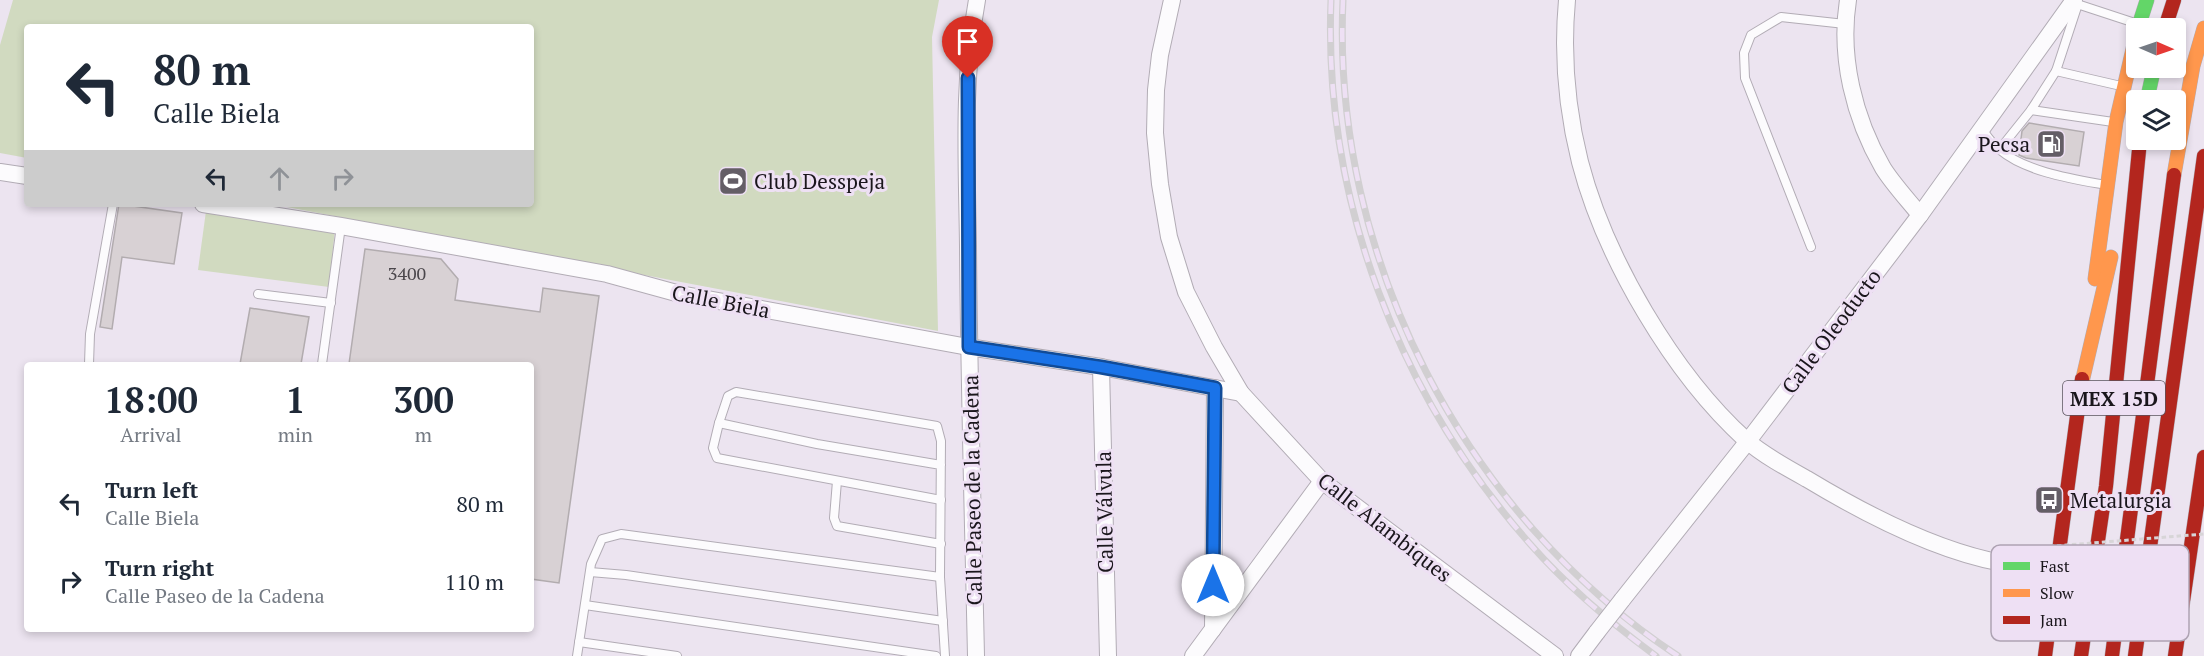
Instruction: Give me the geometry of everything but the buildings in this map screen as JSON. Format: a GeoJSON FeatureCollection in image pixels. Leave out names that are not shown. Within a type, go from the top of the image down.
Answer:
{"type":"FeatureCollection","features":[{"type":"Feature","properties":{"kind":"main road"},"geometry":{"type":"LineString","coordinates":[[2141,18],[2147,0]]}},
{"type":"Feature","properties":{"kind":"main road"},"geometry":{"type":"LineString","coordinates":[[2168,18],[2174,0]]}},
{"type":"Feature","properties":{"kind":"main road"},"geometry":{"type":"LineString","coordinates":[[2126,545],[2182,121],[2193,66],[2204,28]]}},
{"type":"Feature","properties":{"kind":"main road"},"geometry":{"type":"LineString","coordinates":[[2060,545],[2116,122],[2127,78]]}},
{"type":"Feature","properties":{"kind":"main road"},"geometry":{"type":"LineString","coordinates":[[2152,339],[2163,306],[2196,158],[2204,142]]}},
{"type":"Feature","properties":{"kind":"main road"},"geometry":{"type":"LineString","coordinates":[[2079,395],[2137,150]]}},
{"type":"Feature","properties":{"kind":"main road","name":"MEX 15D"},"geometry":{"type":"LineString","coordinates":[[2097,545],[2106,486],[2138,150]]}},
{"type":"Feature","properties":{"kind":"main road","name":"MEX 15D"},"geometry":{"type":"LineString","coordinates":[[2150,545],[2204,156]]}},
{"type":"Feature","properties":{"kind":"main road"},"geometry":{"type":"LineString","coordinates":[[2167,422],[2195,323]]}},
{"type":"Feature","properties":{"kind":"main road"},"geometry":{"type":"LineString","coordinates":[[2189,592],[2197,555],[2204,457]]}},
{"type":"Feature","properties":{"kind":"main road"},"geometry":{"type":"LineString","coordinates":[[2045,656],[2047,641]]}},
{"type":"Feature","properties":{"kind":"main road","name":"MEX 15D"},"geometry":{"type":"LineString","coordinates":[[2081,656],[2083,641]]}},
{"type":"Feature","properties":{"kind":"main road"},"geometry":{"type":"LineString","coordinates":[[2112,656],[2114,641]]}},
{"type":"Feature","properties":{"kind":"main road","name":"MEX 15D"},"geometry":{"type":"LineString","coordinates":[[2135,656],[2137,641]]}},
{"type":"Feature","properties":{"kind":"main road"},"geometry":{"type":"LineString","coordinates":[[2175,656],[2178,641]]}},
{"type":"Feature","properties":{"kind":"street","name":"Calle Paseo de la Cadena"},"geometry":{"type":"LineString","coordinates":[[976,656],[969,347],[968,59],[977,0]]}},
{"type":"Feature","properties":{"kind":"street","name":"Calle Alambiques"},"geometry":{"type":"LineString","coordinates":[[1172,0],[1160,55],[1155,133],[1169,237],[1186,292],[1214,347],[1241,393],[1322,482],[1555,656]]}},
{"type":"Feature","properties":{"kind":"street"},"geometry":{"type":"LineString","coordinates":[[1567,0],[1564,29],[1568,94],[1581,163],[1603,229],[1631,289],[1666,344],[1706,399],[1748,441],[1857,509],[1956,550],[1991,559]]}},
{"type":"Feature","properties":{"kind":"street"},"geometry":{"type":"LineString","coordinates":[[1848,0],[1845,24],[1851,84],[1864,129],[1884,169],[1920,215]]}},
{"type":"Feature","properties":{"kind":"street","name":"Calle Oleoducto"},"geometry":{"type":"LineString","coordinates":[[1579,656],[1748,441],[1920,215],[2075,2]]}},
{"type":"Feature","properties":{"kind":"street"},"geometry":{"type":"LineString","coordinates":[[0,172],[24,176]]}},
{"type":"Feature","properties":{"kind":"street","name":"Calle Biela"},"geometry":{"type":"LineString","coordinates":[[222,207],[607,274],[680,294],[969,347],[1101,367],[1241,393]]}},
{"type":"Feature","properties":{"kind":"street","name":"Calle Válvula"},"geometry":{"type":"LineString","coordinates":[[1101,367],[1108,656]]}},
{"type":"Feature","properties":{"kind":"street"},"geometry":{"type":"LineString","coordinates":[[1213,629],[1215,388]]}},
{"type":"Feature","properties":{"kind":"street"},"geometry":{"type":"LineString","coordinates":[[1193,656],[1322,482]]}},
{"type":"Feature","properties":{"kind":"lane"},"geometry":{"type":"LineString","coordinates":[[1999,150],[2031,110],[2056,71],[2075,2],[2126,25]]}},
{"type":"Feature","properties":{"kind":"lane"},"geometry":{"type":"LineString","coordinates":[[1811,247],[1745,78],[1744,53],[1751,35],[1781,17],[1845,24]]}},
{"type":"Feature","properties":{"kind":"lane"},"geometry":{"type":"LineString","coordinates":[[2056,71],[2125,86]]}},
{"type":"Feature","properties":{"kind":"lane"},"geometry":{"type":"LineString","coordinates":[[2031,110],[2116,122]]}},
{"type":"Feature","properties":{"kind":"lane"},"geometry":{"type":"LineString","coordinates":[[1982,129],[1999,150],[2016,161],[2108,186]]}},
{"type":"Feature","properties":{"kind":"lane"},"geometry":{"type":"LineString","coordinates":[[89,362],[90,334],[112,207]]}},
{"type":"Feature","properties":{"kind":"lane"},"geometry":{"type":"LineString","coordinates":[[322,362],[340,226]]}},
{"type":"Feature","properties":{"kind":"lane"},"geometry":{"type":"LineString","coordinates":[[258,294],[331,303]]}},
{"type":"Feature","properties":{"kind":"lane"},"geometry":{"type":"LineString","coordinates":[[941,500],[717,458],[713,448],[728,396],[736,392],[937,426],[941,441],[941,465],[941,500],[941,544],[940,577],[945,656]]}},
{"type":"Feature","properties":{"kind":"lane"},"geometry":{"type":"LineString","coordinates":[[719,423],[818,444],[941,465]]}},
{"type":"Feature","properties":{"kind":"lane"},"geometry":{"type":"LineString","coordinates":[[837,481],[834,518],[837,526],[941,544]]}},
{"type":"Feature","properties":{"kind":"lane"},"geometry":{"type":"LineString","coordinates":[[577,656],[591,564],[602,539],[621,534],[940,577]]}},
{"type":"Feature","properties":{"kind":"lane"},"geometry":{"type":"LineString","coordinates":[[590,572],[626,575],[943,621]]}},
{"type":"Feature","properties":{"kind":"lane"},"geometry":{"type":"LineString","coordinates":[[585,605],[936,656]]}},
{"type":"Feature","properties":{"kind":"lane"},"geometry":{"type":"LineString","coordinates":[[579,642],[677,656]]}},
{"type":"Feature","properties":{"kind":"path"},"geometry":{"type":"LineString","coordinates":[[2067,545],[2204,534]]}},
{"type":"Feature","properties":{"kind":"green space","name":"Club Desspeja"},"geometry":{"type":"Polygon","coordinates":[[[13,0],[939,0],[932,37],[938,331],[287,207],[534,207],[534,24],[24,24],[24,157],[0,153],[0,45],[13,0]]]}},
{"type":"Feature","properties":{"kind":"green space"},"geometry":{"type":"Polygon","coordinates":[[[206,211],[335,229],[329,287],[198,270],[206,211]]]}},
{"type":"Feature","properties":{"kind":"railway"},"geometry":{"type":"LineString","coordinates":[[1331,0],[1332,75],[1340,149],[1356,221],[1379,292],[1408,360],[1443,425],[1484,487],[1531,545],[1591,604],[1656,656]]}},
{"type":"Feature","properties":{"kind":"railway"},"geometry":{"type":"LineString","coordinates":[[1343,0],[1345,96],[1360,191],[1387,283],[1426,371],[1475,454],[1534,530],[1602,598],[1678,656]]}},
{"type":"Feature","properties":{"kind":"traffic: fast"},"geometry":{"type":"LineString","coordinates":[[2141,18],[2147,0]]}},
{"type":"Feature","properties":{"kind":"traffic: fast"},"geometry":{"type":"LineString","coordinates":[[2149,90],[2152,78]]}},
{"type":"Feature","properties":{"kind":"traffic: slow"},"geometry":{"type":"LineString","coordinates":[[2174,175],[2193,66],[2204,28]]}},
{"type":"Feature","properties":{"kind":"traffic: slow"},"geometry":{"type":"LineString","coordinates":[[2095,279],[2116,122],[2126,78]]}},
{"type":"Feature","properties":{"kind":"traffic: slow"},"geometry":{"type":"LineString","coordinates":[[2079,395],[2111,257]]}},
{"type":"Feature","properties":{"kind":"traffic: jam"},"geometry":{"type":"LineString","coordinates":[[2168,18],[2174,0]]}},
{"type":"Feature","properties":{"kind":"traffic: jam"},"geometry":{"type":"LineString","coordinates":[[2097,545],[2106,486],[2139,150]]}},
{"type":"Feature","properties":{"kind":"traffic: jam"},"geometry":{"type":"LineString","coordinates":[[2150,545],[2204,156]]}},
{"type":"Feature","properties":{"kind":"traffic: jam"},"geometry":{"type":"LineString","coordinates":[[2126,545],[2174,175]]}},
{"type":"Feature","properties":{"kind":"traffic: jam"},"geometry":{"type":"LineString","coordinates":[[2060,545],[2082,379]]}},
{"type":"Feature","properties":{"kind":"traffic: jam"},"geometry":{"type":"LineString","coordinates":[[2189,560],[2204,457]]}},
{"type":"Feature","properties":{"kind":"traffic: jam"},"geometry":{"type":"LineString","coordinates":[[2045,656],[2047,641]]}},
{"type":"Feature","properties":{"kind":"traffic: jam"},"geometry":{"type":"LineString","coordinates":[[2081,656],[2083,641]]}},
{"type":"Feature","properties":{"kind":"traffic: jam"},"geometry":{"type":"LineString","coordinates":[[2112,656],[2114,641]]}},
{"type":"Feature","properties":{"kind":"traffic: jam"},"geometry":{"type":"LineString","coordinates":[[2135,656],[2137,641]]}},
{"type":"Feature","properties":{"kind":"traffic: jam"},"geometry":{"type":"LineString","coordinates":[[2175,656],[2177,641]]}},
{"type":"Feature","properties":{"kind":"place","name":"Pecsa"},"geometry":{"type":"Point","coordinates":[2051,144]}},
{"type":"Feature","properties":{"kind":"place","name":"Club Desspeja"},"geometry":{"type":"Point","coordinates":[733,181]}},
{"type":"Feature","properties":{"kind":"place","name":"Metalurgia"},"geometry":{"type":"Point","coordinates":[2049,500]}},
{"type":"Feature","properties":{"kind":"route"},"geometry":{"type":"LineString","coordinates":[[968,78],[969,347],[1101,367],[1215,388],[1213,585]]}}]}
